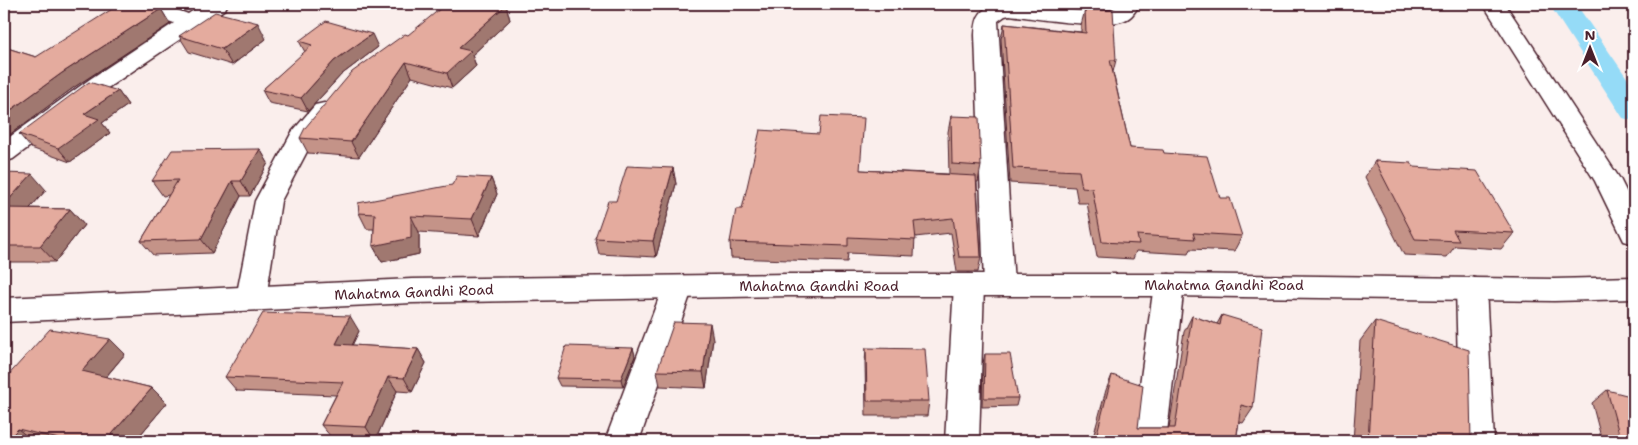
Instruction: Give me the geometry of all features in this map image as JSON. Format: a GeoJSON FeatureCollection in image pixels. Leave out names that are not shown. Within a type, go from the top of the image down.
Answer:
{"type":"FeatureCollection","features":[{"type":"Feature","properties":{"kind":"street"},"geometry":{"type":"LineString","coordinates":[[142,4],[191,22]]}},
{"type":"Feature","properties":{"kind":"street"},"geometry":{"type":"LineString","coordinates":[[4,153],[98,84],[217,4]]}},
{"type":"Feature","properties":{"kind":"street"},"geometry":{"type":"LineString","coordinates":[[999,285],[986,35],[987,19],[998,11],[1010,9],[1087,17],[1106,17],[1122,13],[1129,4]]}},
{"type":"Feature","properties":{"kind":"street"},"geometry":{"type":"LineString","coordinates":[[1494,4],[1607,179],[1634,234]]}},
{"type":"Feature","properties":{"kind":"street"},"geometry":{"type":"LineString","coordinates":[[251,298],[268,201],[301,138],[338,95]]}},
{"type":"Feature","properties":{"kind":"street"},"geometry":{"type":"LineString","coordinates":[[962,441],[968,285]]}},
{"type":"Feature","properties":{"kind":"street"},"geometry":{"type":"LineString","coordinates":[[1149,441],[1169,285]]}},
{"type":"Feature","properties":{"kind":"street","name":"Mahatma Gandhi Road"},"geometry":{"type":"LineString","coordinates":[[4,310],[412,291],[678,287],[1169,285],[1554,290],[1634,288]]}},
{"type":"Feature","properties":{"kind":"street"},"geometry":{"type":"LineString","coordinates":[[622,441],[678,287]]}},
{"type":"Feature","properties":{"kind":"street"},"geometry":{"type":"LineString","coordinates":[[1472,288],[1477,441]]}},
{"type":"Feature","properties":{"kind":"building"},"geometry":{"type":"Polygon","coordinates":[[[120,4],[145,4],[161,9],[62,73],[4,115],[4,47],[36,57],[120,4]]]}},
{"type":"Feature","properties":{"kind":"building"},"geometry":{"type":"Polygon","coordinates":[[[446,4],[506,5],[458,48],[471,51],[447,73],[406,62],[351,142],[300,138],[305,128],[352,72],[405,34],[408,35],[446,4]]]}},
{"type":"Feature","properties":{"kind":"building"},"geometry":{"type":"Polygon","coordinates":[[[1085,10],[1113,10],[1116,60],[1110,60],[1130,148],[1207,156],[1220,198],[1230,198],[1242,236],[1193,233],[1195,239],[1137,235],[1139,244],[1102,242],[1092,188],[1082,187],[1079,171],[1013,168],[1004,24],[1086,33],[1085,10]]]}},
{"type":"Feature","properties":{"kind":"building"},"geometry":{"type":"Polygon","coordinates":[[[215,12],[258,23],[222,49],[179,36],[215,12]]]}},
{"type":"Feature","properties":{"kind":"building"},"geometry":{"type":"Polygon","coordinates":[[[326,21],[372,34],[334,61],[301,98],[262,90],[312,45],[299,41],[326,21]]]}},
{"type":"Feature","properties":{"kind":"building"},"geometry":{"type":"Polygon","coordinates":[[[89,82],[118,91],[84,114],[99,119],[58,148],[19,134],[89,82]]]}},
{"type":"Feature","properties":{"kind":"building"},"geometry":{"type":"Polygon","coordinates":[[[821,116],[864,118],[860,170],[976,176],[981,257],[959,257],[953,218],[914,222],[916,240],[848,237],[848,246],[730,242],[736,209],[742,209],[760,130],[819,134],[821,116]]]}},
{"type":"Feature","properties":{"kind":"building"},"geometry":{"type":"Polygon","coordinates":[[[951,116],[979,117],[981,166],[952,164],[951,116]]]}},
{"type":"Feature","properties":{"kind":"building"},"geometry":{"type":"Polygon","coordinates":[[[260,149],[241,181],[232,181],[201,239],[141,241],[178,180],[152,181],[172,150],[260,149]]]}},
{"type":"Feature","properties":{"kind":"building"},"geometry":{"type":"Polygon","coordinates":[[[1375,161],[1411,163],[1414,167],[1477,171],[1514,233],[1453,230],[1459,241],[1415,239],[1375,161]]]}},
{"type":"Feature","properties":{"kind":"building"},"geometry":{"type":"Polygon","coordinates":[[[627,166],[673,168],[653,241],[595,238],[608,201],[616,201],[627,166]]]}},
{"type":"Feature","properties":{"kind":"building"},"geometry":{"type":"Polygon","coordinates":[[[4,173],[32,174],[4,205],[4,173]]]}},
{"type":"Feature","properties":{"kind":"building"},"geometry":{"type":"Polygon","coordinates":[[[457,176],[491,178],[472,219],[411,216],[411,238],[373,246],[375,214],[359,213],[358,203],[452,185],[457,176]]]}},
{"type":"Feature","properties":{"kind":"building"},"geometry":{"type":"Polygon","coordinates":[[[4,208],[70,209],[40,246],[4,246],[4,208]]]}},
{"type":"Feature","properties":{"kind":"building"},"geometry":{"type":"Polygon","coordinates":[[[263,313],[350,316],[336,344],[418,349],[404,378],[388,377],[366,427],[321,425],[343,382],[225,377],[263,313]]]}},
{"type":"Feature","properties":{"kind":"building"},"geometry":{"type":"Polygon","coordinates":[[[1222,315],[1262,327],[1253,408],[1241,405],[1236,441],[1095,441],[1112,375],[1143,385],[1138,428],[1175,428],[1192,316],[1220,325],[1222,315]]]}},
{"type":"Feature","properties":{"kind":"building"},"geometry":{"type":"Polygon","coordinates":[[[1375,321],[1469,350],[1471,441],[1368,441],[1375,321]]]}},
{"type":"Feature","properties":{"kind":"building"},"geometry":{"type":"Polygon","coordinates":[[[674,322],[710,323],[703,372],[657,371],[674,322]]]}},
{"type":"Feature","properties":{"kind":"building"},"geometry":{"type":"Polygon","coordinates":[[[50,329],[110,339],[82,371],[152,388],[106,441],[67,441],[18,429],[4,441],[4,380],[50,329]]]}},
{"type":"Feature","properties":{"kind":"building"},"geometry":{"type":"Polygon","coordinates":[[[566,346],[633,348],[621,379],[556,378],[566,346]]]}},
{"type":"Feature","properties":{"kind":"building"},"geometry":{"type":"Polygon","coordinates":[[[866,348],[925,349],[929,401],[867,401],[866,348]]]}},
{"type":"Feature","properties":{"kind":"building"},"geometry":{"type":"Polygon","coordinates":[[[985,354],[1010,354],[1018,398],[984,398],[985,354]]]}},
{"type":"Feature","properties":{"kind":"building"},"geometry":{"type":"Polygon","coordinates":[[[1607,390],[1634,397],[1634,441],[1621,441],[1607,390]]]}},
{"type":"Feature","properties":{"kind":"waterway"},"geometry":{"type":"LineString","coordinates":[[1563,4],[1634,111]]}}]}
